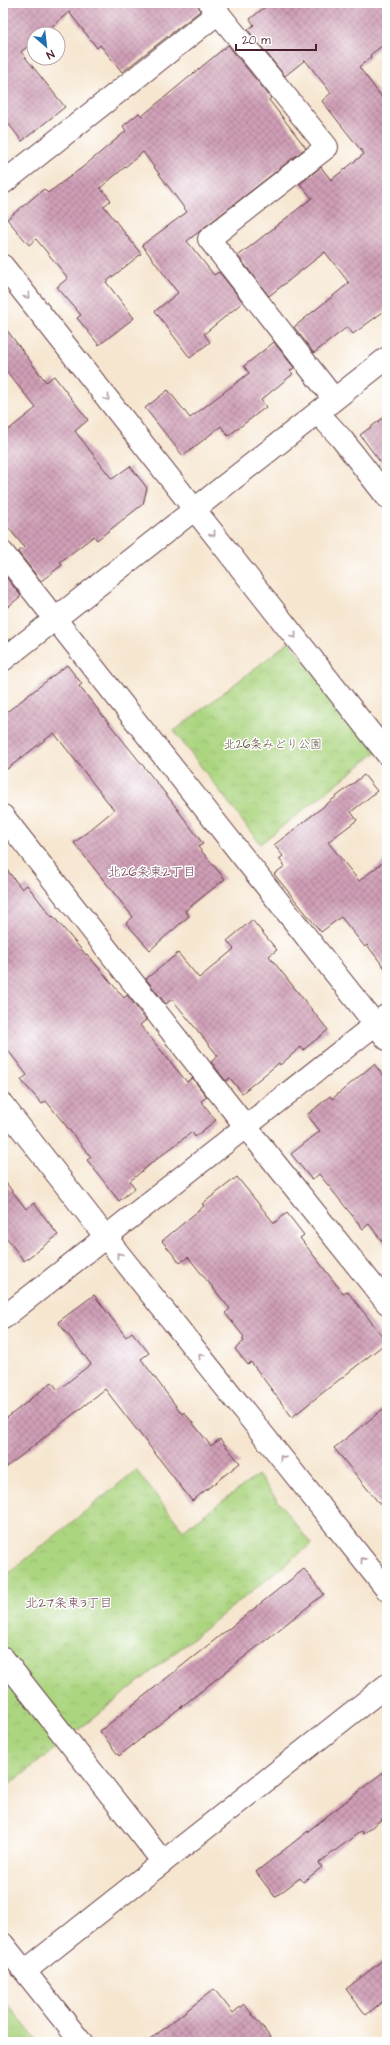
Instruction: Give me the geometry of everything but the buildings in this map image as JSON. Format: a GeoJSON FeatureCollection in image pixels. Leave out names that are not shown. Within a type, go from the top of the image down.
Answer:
{"type":"FeatureCollection","features":[{"type":"Feature","properties":{"kind":"street"},"geometry":{"type":"LineString","coordinates":[[3,183],[214,8],[327,147],[209,239],[326,406],[341,438],[387,497]]}},
{"type":"Feature","properties":{"kind":"street"},"geometry":{"type":"LineString","coordinates":[[3,266],[387,754]]}},
{"type":"Feature","properties":{"kind":"street"},"geometry":{"type":"LineString","coordinates":[[3,660],[387,358]]}},
{"type":"Feature","properties":{"kind":"street"},"geometry":{"type":"LineString","coordinates":[[3,553],[383,1026],[246,1127],[3,1318]]}},
{"type":"Feature","properties":{"kind":"street"},"geometry":{"type":"LineString","coordinates":[[3,816],[246,1127],[387,1303]]}},
{"type":"Feature","properties":{"kind":"street"},"geometry":{"type":"LineString","coordinates":[[3,1105],[387,1590]]}},
{"type":"Feature","properties":{"kind":"street"},"geometry":{"type":"LineString","coordinates":[[3,1658],[163,1862]]}},
{"type":"Feature","properties":{"kind":"street"},"geometry":{"type":"LineString","coordinates":[[25,1971],[387,1685]]}},
{"type":"Feature","properties":{"kind":"street"},"geometry":{"type":"LineString","coordinates":[[3,1944],[81,2042]]}},
{"type":"Feature","properties":{"kind":"green space","name":"北26条みどり公園"},"geometry":{"type":"Polygon","coordinates":[[[289,642],[377,752],[260,844],[174,731],[289,642]]]}},
{"type":"Feature","properties":{"kind":"green space"},"geometry":{"type":"Polygon","coordinates":[[[136,1470],[183,1530],[258,1475],[311,1544],[3,1790],[3,1578],[136,1470]]]}},
{"type":"Feature","properties":{"kind":"green space"},"geometry":{"type":"Polygon","coordinates":[[[3,1998],[5,2001],[38,2042],[3,2042],[3,1998]]]}},
{"type":"Feature","properties":{"kind":"district","name":"北26条東2丁目"},"geometry":{"type":"Point","coordinates":[152,872]}},
{"type":"Feature","properties":{"kind":"district","name":"北27条東3丁目"},"geometry":{"type":"Point","coordinates":[69,1603]}}]}
